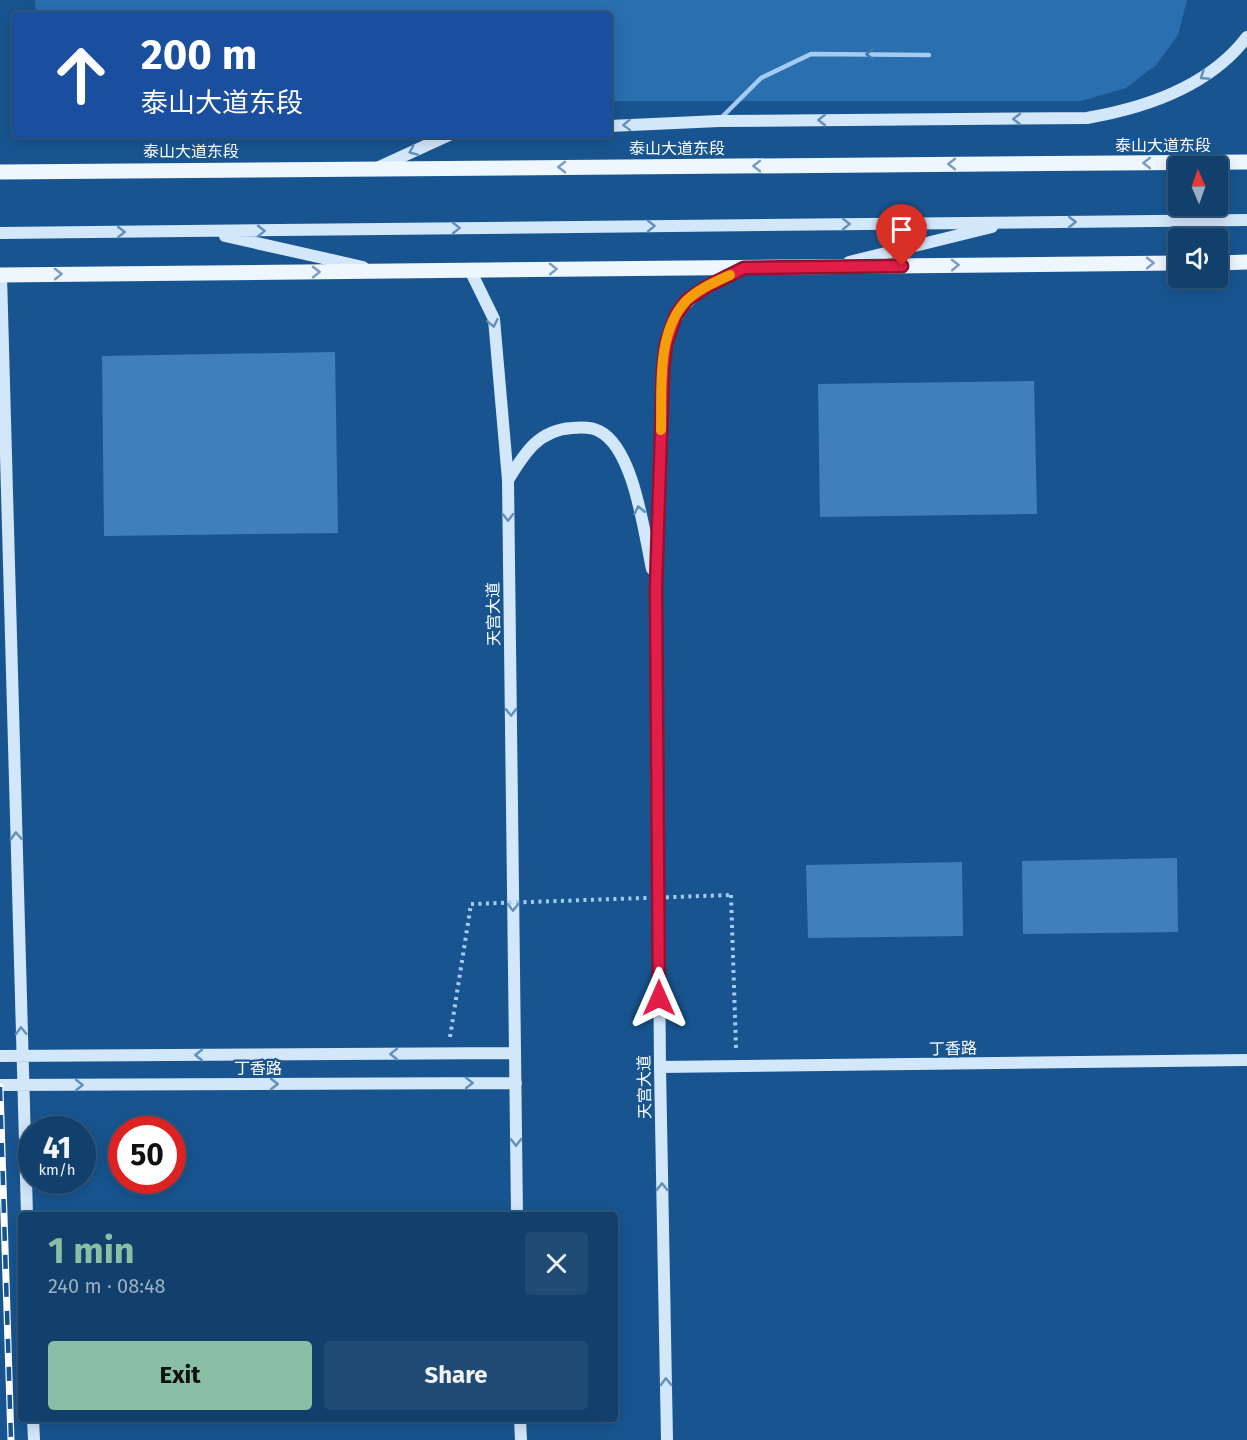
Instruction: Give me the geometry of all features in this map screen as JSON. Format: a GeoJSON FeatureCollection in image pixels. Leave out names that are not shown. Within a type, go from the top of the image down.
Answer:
{"type":"FeatureCollection","features":[{"type":"Feature","properties":{"kind":"main road","name":"泰山大道东段"},"geometry":{"type":"LineString","coordinates":[[0,172],[1247,162]]}},
{"type":"Feature","properties":{"kind":"main road"},"geometry":{"type":"LineString","coordinates":[[1228,263],[1247,262]]}},
{"type":"Feature","properties":{"kind":"main road"},"geometry":{"type":"LineString","coordinates":[[1,275],[1168,263]]}},
{"type":"Feature","properties":{"kind":"street"},"geometry":{"type":"LineString","coordinates":[[612,126],[719,121],[1087,118],[1120,113],[1188,87],[1218,67],[1247,38]]}},
{"type":"Feature","properties":{"kind":"street"},"geometry":{"type":"LineString","coordinates":[[377,168],[442,138]]}},
{"type":"Feature","properties":{"kind":"street"},"geometry":{"type":"LineString","coordinates":[[0,233],[1247,220]]}},
{"type":"Feature","properties":{"kind":"street"},"geometry":{"type":"LineString","coordinates":[[833,266],[1014,222]]}},
{"type":"Feature","properties":{"kind":"street"},"geometry":{"type":"LineString","coordinates":[[203,231],[380,271]]}},
{"type":"Feature","properties":{"kind":"street","name":"天宫大道"},"geometry":{"type":"LineString","coordinates":[[667,1440],[660,1067],[656,588],[663,371],[666,344],[676,315],[687,300],[708,286],[744,268]]}},
{"type":"Feature","properties":{"kind":"street","name":"天宫大道"},"geometry":{"type":"LineString","coordinates":[[470,270],[494,319],[508,480],[518,1212]]}},
{"type":"Feature","properties":{"kind":"street"},"geometry":{"type":"LineString","coordinates":[[1,275],[27,1212]]}},
{"type":"Feature","properties":{"kind":"street"},"geometry":{"type":"LineString","coordinates":[[508,480],[533,442],[547,434],[563,428],[581,427],[598,430],[612,440],[623,455],[630,474],[656,588]]}},
{"type":"Feature","properties":{"kind":"street","name":"丁香路"},"geometry":{"type":"LineString","coordinates":[[0,1056],[515,1053]]}},
{"type":"Feature","properties":{"kind":"street","name":"丁香路"},"geometry":{"type":"LineString","coordinates":[[660,1067],[1247,1060]]}},
{"type":"Feature","properties":{"kind":"street","name":"丁香路"},"geometry":{"type":"LineString","coordinates":[[0,1085],[516,1083]]}},
{"type":"Feature","properties":{"kind":"street"},"geometry":{"type":"LineString","coordinates":[[33,1422],[34,1440]]}},
{"type":"Feature","properties":{"kind":"street"},"geometry":{"type":"LineString","coordinates":[[520,1422],[520,1440]]}},
{"type":"Feature","properties":{"kind":"lane"},"geometry":{"type":"LineString","coordinates":[[719,121],[761,78],[811,54],[929,55]]}},
{"type":"Feature","properties":{"kind":"path"},"geometry":{"type":"LineString","coordinates":[[448,1053],[471,904],[731,895],[737,1067]]}},
{"type":"Feature","properties":{"kind":"shaded area"},"geometry":{"type":"Polygon","coordinates":[[[35,0],[1187,0],[1178,35],[1156,65],[1126,88],[1081,101],[612,101],[612,12],[36,12],[35,0]]]}},
{"type":"Feature","properties":{"kind":"building"},"geometry":{"type":"Polygon","coordinates":[[[335,352],[338,533],[104,536],[102,356],[335,352]]]}},
{"type":"Feature","properties":{"kind":"building"},"geometry":{"type":"Polygon","coordinates":[[[1034,381],[1037,514],[820,517],[818,384],[1034,381]]]}},
{"type":"Feature","properties":{"kind":"building"},"geometry":{"type":"Polygon","coordinates":[[[1177,858],[1178,932],[1023,934],[1022,861],[1177,858]]]}},
{"type":"Feature","properties":{"kind":"building"},"geometry":{"type":"Polygon","coordinates":[[[962,862],[963,936],[808,938],[806,865],[962,862]]]}},
{"type":"Feature","properties":{"kind":"railway"},"geometry":{"type":"LineString","coordinates":[[0,1087],[11,1440]]}},
{"type":"Feature","properties":{"kind":"slow traffic"},"geometry":{"type":"LineString","coordinates":[[661,430],[664,357],[676,315],[687,300],[730,275]]}},
{"type":"Feature","properties":{"kind":"route"},"geometry":{"type":"LineString","coordinates":[[659,998],[656,588],[663,371],[666,344],[676,315],[687,300],[708,286],[744,268],[902,266]]}}]}
